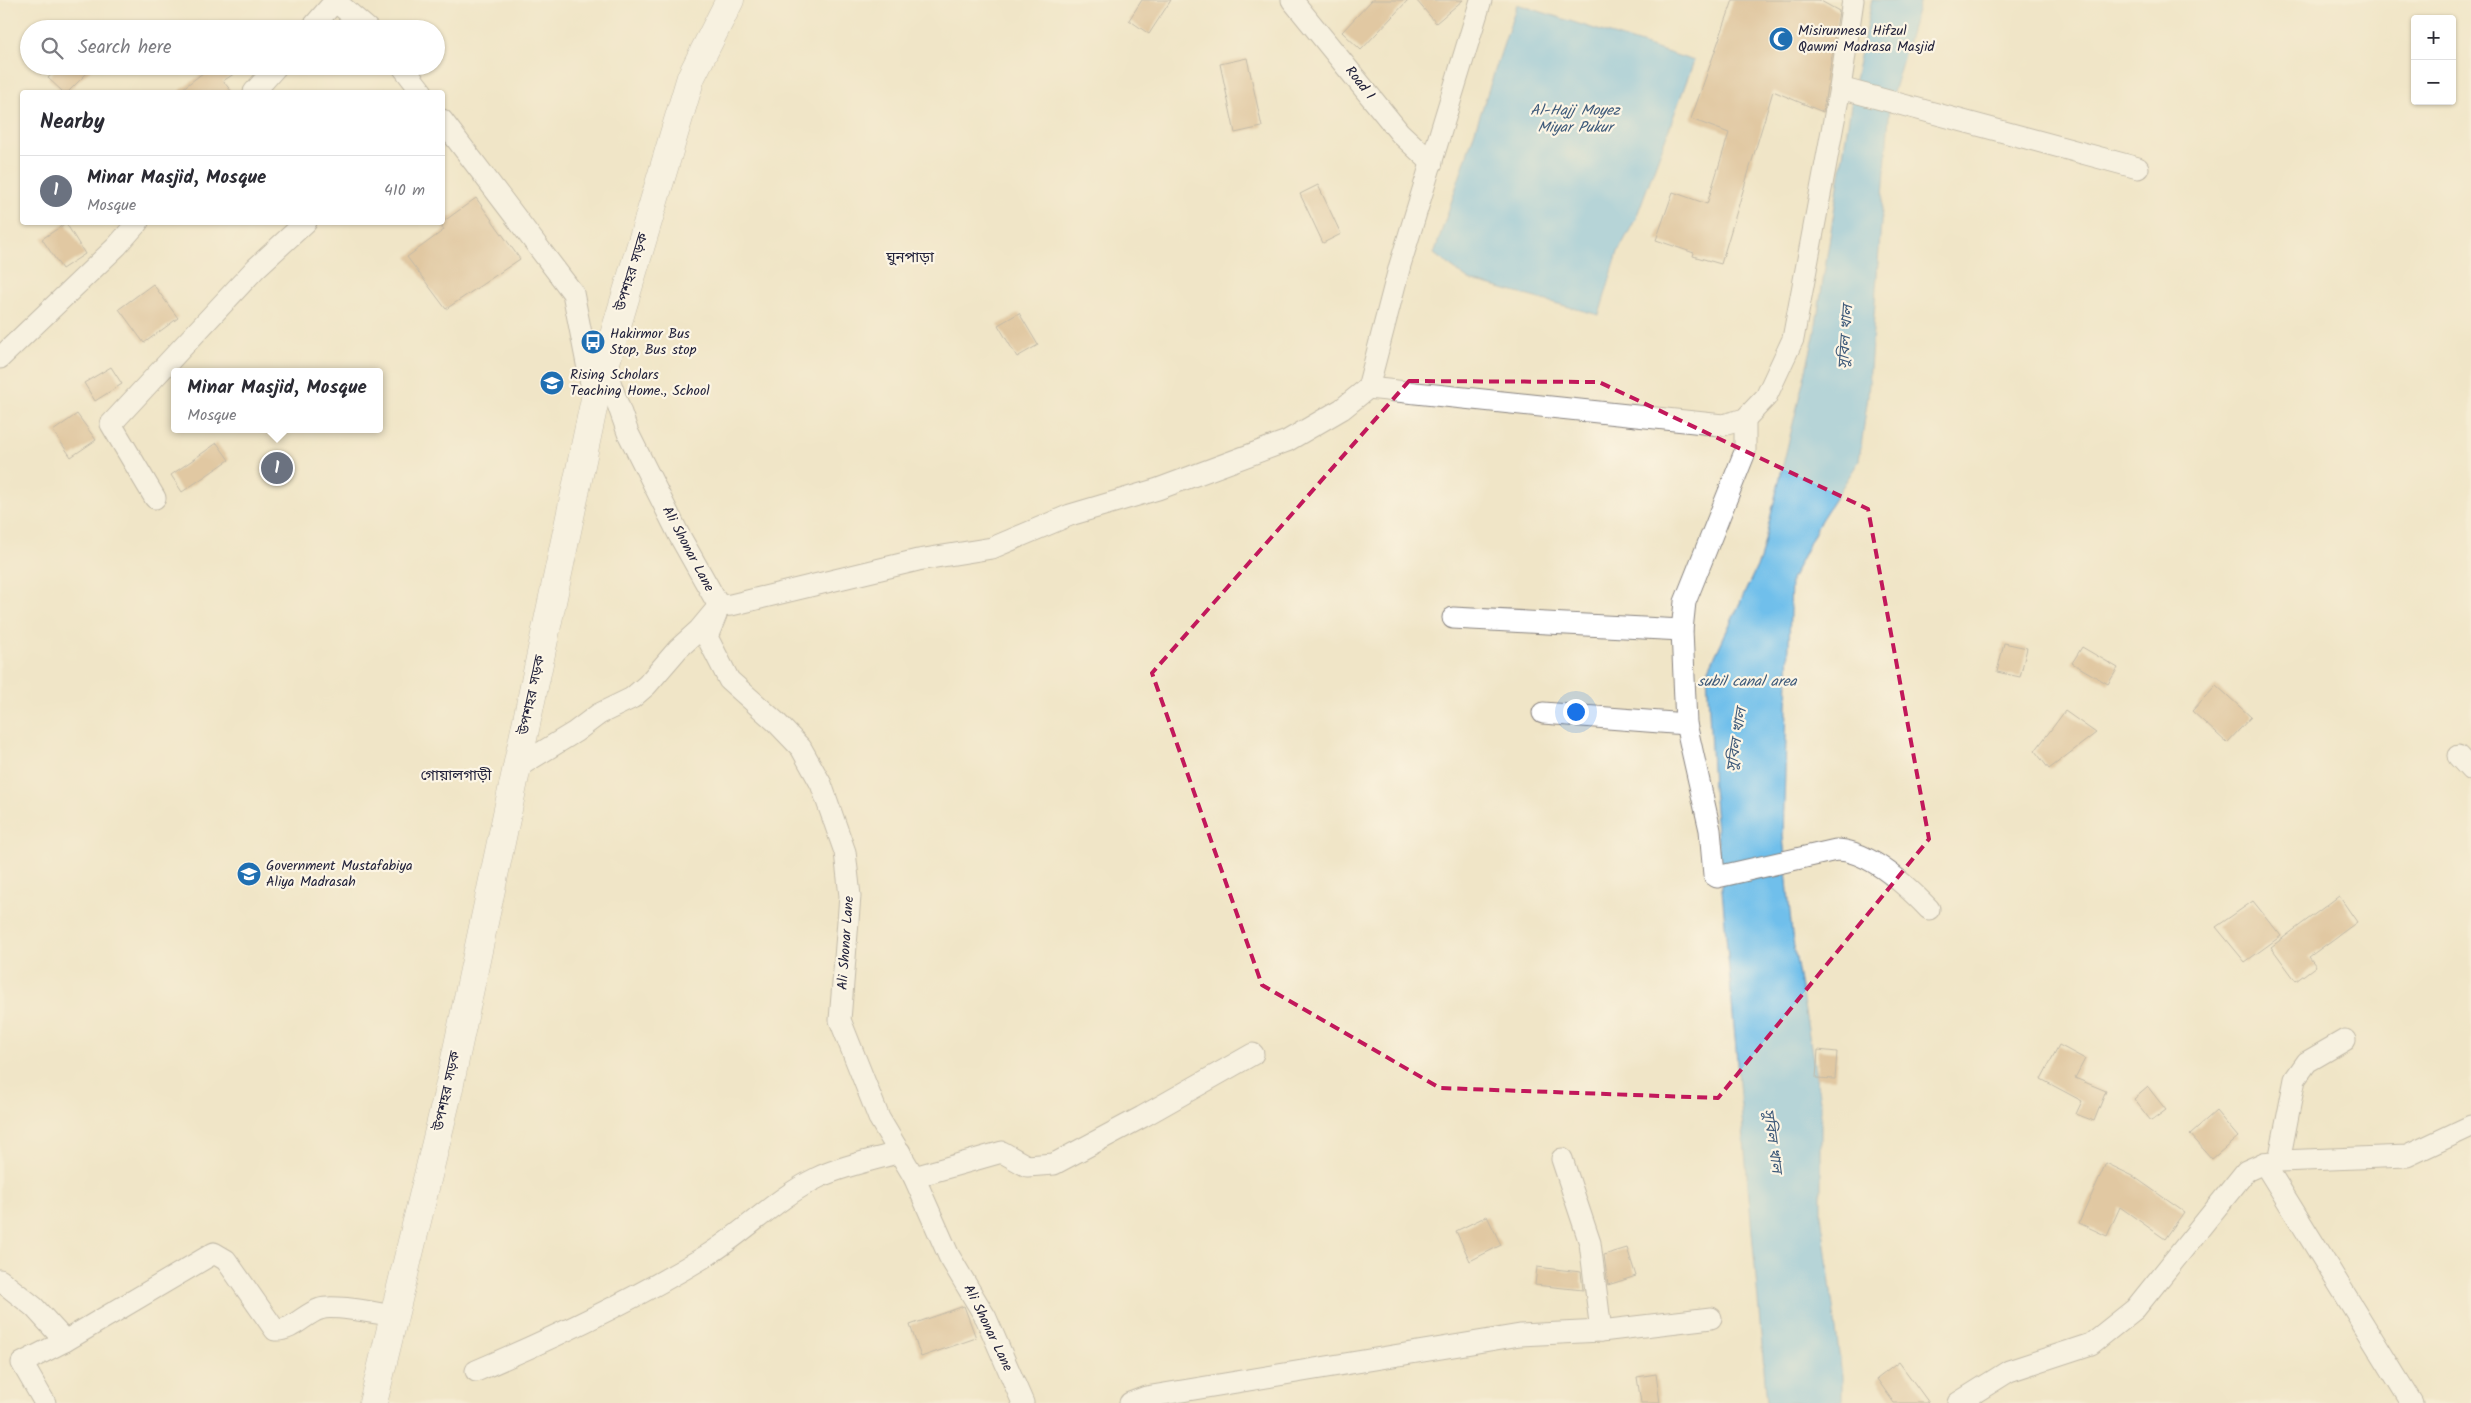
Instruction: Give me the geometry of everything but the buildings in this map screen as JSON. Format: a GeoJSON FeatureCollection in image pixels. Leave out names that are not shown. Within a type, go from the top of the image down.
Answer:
{"type":"FeatureCollection","features":[{"type":"Feature","properties":{"kind":"main road","name":"উপশহর সড়ক"},"geometry":{"type":"LineString","coordinates":[[373,1403],[447,1097],[594,399],[690,77],[730,0]]}},
{"type":"Feature","properties":{"kind":"street","name":"Road 1"},"geometry":{"type":"LineString","coordinates":[[1292,0],[1400,133],[1432,162]]}},
{"type":"Feature","properties":{"kind":"street"},"geometry":{"type":"LineString","coordinates":[[516,768],[575,732],[599,714],[632,698],[647,685],[658,669],[699,630],[719,606],[731,605],[918,560],[992,548],[1070,515],[1158,489],[1287,441],[1320,423],[1368,388],[1400,265],[1481,0]]}},
{"type":"Feature","properties":{"kind":"street"},"geometry":{"type":"LineString","coordinates":[[1368,388],[1723,425],[1745,419],[1766,397],[1793,339],[1840,88],[1853,0]]}},
{"type":"Feature","properties":{"kind":"street"},"geometry":{"type":"LineString","coordinates":[[318,20],[334,1],[357,20]]}},
{"type":"Feature","properties":{"kind":"street"},"geometry":{"type":"LineString","coordinates":[[256,90],[269,75]]}},
{"type":"Feature","properties":{"kind":"street"},"geometry":{"type":"LineString","coordinates":[[409,75],[420,90]]}},
{"type":"Feature","properties":{"kind":"street"},"geometry":{"type":"LineString","coordinates":[[1840,88],[2138,168]]}},
{"type":"Feature","properties":{"kind":"street"},"geometry":{"type":"LineString","coordinates":[[445,124],[573,293],[594,399]]}},
{"type":"Feature","properties":{"kind":"street"},"geometry":{"type":"LineString","coordinates":[[0,358],[117,246],[135,225]]}},
{"type":"Feature","properties":{"kind":"street"},"geometry":{"type":"LineString","coordinates":[[155,498],[111,424],[152,383],[194,333],[303,225]]}},
{"type":"Feature","properties":{"kind":"street","name":"Ali Shonar Lane"},"geometry":{"type":"LineString","coordinates":[[604,365],[628,433],[678,535],[719,606],[707,637],[729,680],[776,722],[801,748],[821,784],[845,852],[850,896],[840,1020],[879,1118],[914,1177],[949,1256],[986,1318],[1023,1403]]}},
{"type":"Feature","properties":{"kind":"street"},"geometry":{"type":"LineString","coordinates":[[1745,419],[1745,452],[1685,602],[1682,630],[1686,724],[1710,830],[1714,875],[1717,877],[1836,850],[1851,851],[1899,878],[1929,908]]}},
{"type":"Feature","properties":{"kind":"street"},"geometry":{"type":"LineString","coordinates":[[1453,618],[1682,630]]}},
{"type":"Feature","properties":{"kind":"street"},"geometry":{"type":"LineString","coordinates":[[1543,713],[1686,724]]}},
{"type":"Feature","properties":{"kind":"street"},"geometry":{"type":"LineString","coordinates":[[2345,1040],[2307,1062],[2295,1079],[2272,1162],[2412,1403]]}},
{"type":"Feature","properties":{"kind":"street"},"geometry":{"type":"LineString","coordinates":[[914,1177],[1002,1152],[1027,1166],[1054,1164],[1253,1054]]}},
{"type":"Feature","properties":{"kind":"street"},"geometry":{"type":"LineString","coordinates":[[1958,1403],[2009,1371],[2092,1344],[2135,1309],[2246,1172],[2272,1162],[2407,1156],[2471,1126]]}},
{"type":"Feature","properties":{"kind":"street"},"geometry":{"type":"LineString","coordinates":[[476,1371],[564,1333],[628,1302],[707,1255],[744,1230],[786,1196],[818,1177],[900,1152]]}},
{"type":"Feature","properties":{"kind":"street"},"geometry":{"type":"LineString","coordinates":[[1562,1159],[1590,1242],[1601,1331]]}},
{"type":"Feature","properties":{"kind":"street"},"geometry":{"type":"LineString","coordinates":[[45,1403],[22,1364],[65,1341],[214,1253],[226,1260],[275,1330],[284,1330],[321,1308],[336,1308],[395,1316]]}},
{"type":"Feature","properties":{"kind":"street"},"geometry":{"type":"LineString","coordinates":[[0,1280],[34,1307],[65,1341]]}},
{"type":"Feature","properties":{"kind":"street"},"geometry":{"type":"LineString","coordinates":[[1130,1403],[1146,1397],[1520,1335],[1601,1331],[1711,1318]]}},
{"type":"Feature","properties":{"kind":"highlighted area"},"geometry":{"type":"Polygon","coordinates":[[[1409,381],[1599,382],[1868,509],[1929,839],[1718,1098],[1440,1088],[1262,985],[1152,673],[1409,381]]]}},
{"type":"Feature","properties":{"kind":"water","name":"subil canal area"},"geometry":{"type":"Polygon","coordinates":[[[1872,0],[1920,0],[1890,103],[1868,396],[1859,461],[1821,520],[1791,580],[1783,836],[1792,935],[1821,1106],[1821,1214],[1842,1376],[1842,1403],[1767,1403],[1713,787],[1707,673],[1760,560],[1814,337],[1855,80],[1872,0]]]}},
{"type":"Feature","properties":{"kind":"water","name":"Al-Hajj Moyez Miyar Pukur"},"geometry":{"type":"Polygon","coordinates":[[[1517,4],[1694,61],[1636,218],[1618,252],[1599,315],[1469,280],[1434,254],[1517,4]]]}},
{"type":"Feature","properties":{"kind":"place","name":"Misirunnesa Hifzul Qawmi Madrasa Masjid"},"geometry":{"type":"Point","coordinates":[1781,39]}},
{"type":"Feature","properties":{"kind":"place","name":"Hakirmor Bus Stop, Bus stop"},"geometry":{"type":"Point","coordinates":[593,342]}},
{"type":"Feature","properties":{"kind":"place","name":"Rising Scholars Teaching Home., School"},"geometry":{"type":"Point","coordinates":[552,383]}},
{"type":"Feature","properties":{"kind":"place","name":"Minar Masjid, Mosque"},"geometry":{"type":"Point","coordinates":[277,468]}},
{"type":"Feature","properties":{"kind":"place","name":"Government Mustafabiya Aliya Madrasah"},"geometry":{"type":"Point","coordinates":[249,874]}},
{"type":"Feature","properties":{"kind":"district","name":"ঘুনপাড়া"},"geometry":{"type":"Point","coordinates":[910,258]}},
{"type":"Feature","properties":{"kind":"district","name":"গোয়ালগাড়ী"},"geometry":{"type":"Point","coordinates":[456,776]}},
{"type":"Feature","properties":{"kind":"water label","name":"সুবিল খাল"},"geometry":{"type":"Point","coordinates":[1846,337]}},
{"type":"Feature","properties":{"kind":"water label","name":"সুবিল খাল"},"geometry":{"type":"Point","coordinates":[1737,740]}},
{"type":"Feature","properties":{"kind":"water label","name":"সুবিল খাল"},"geometry":{"type":"Point","coordinates":[1772,1141]}}]}
